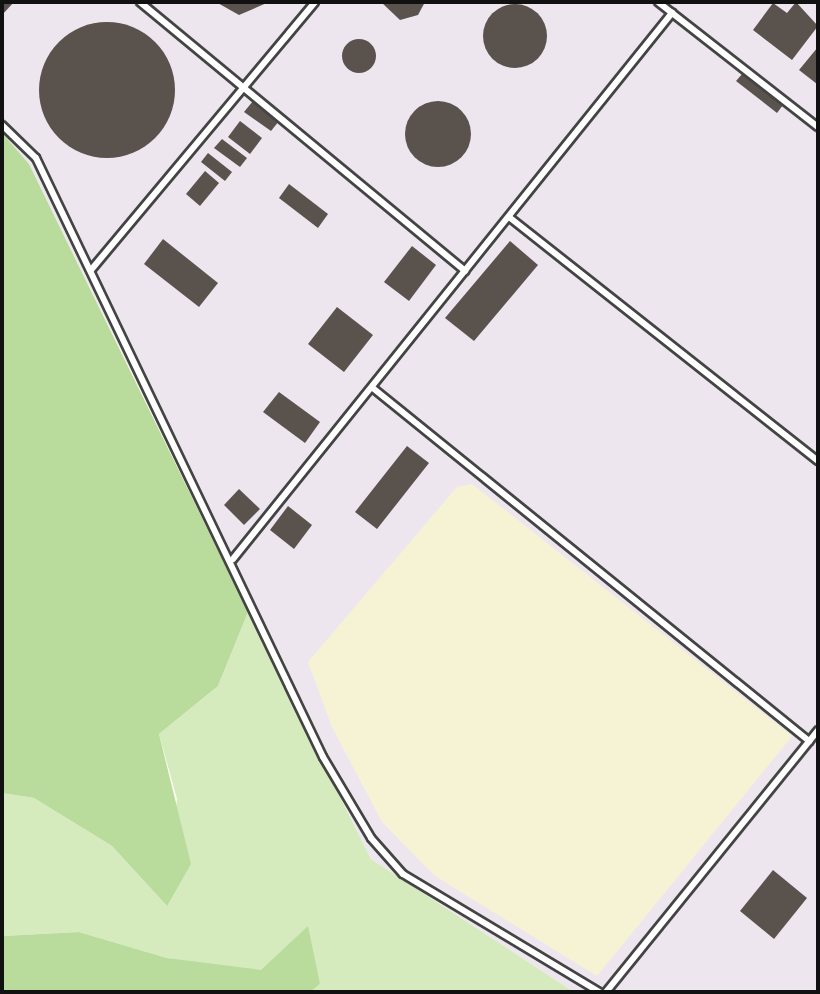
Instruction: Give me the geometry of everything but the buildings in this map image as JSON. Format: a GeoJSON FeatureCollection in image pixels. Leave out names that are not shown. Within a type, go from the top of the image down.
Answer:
{"type":"FeatureCollection","features":[{"type":"Feature","properties":{"kind":"lane"},"geometry":{"type":"LineString","coordinates":[[141,2],[465,271]]}},
{"type":"Feature","properties":{"kind":"lane"},"geometry":{"type":"LineString","coordinates":[[91,270],[314,2]]}},
{"type":"Feature","properties":{"kind":"lane"},"geometry":{"type":"LineString","coordinates":[[658,2],[818,127]]}},
{"type":"Feature","properties":{"kind":"lane"},"geometry":{"type":"LineString","coordinates":[[233,559],[374,389],[672,13]]}},
{"type":"Feature","properties":{"kind":"lane"},"geometry":{"type":"LineString","coordinates":[[2,125],[36,158],[233,559],[323,757],[371,838],[403,874],[599,992]]}},
{"type":"Feature","properties":{"kind":"lane"},"geometry":{"type":"LineString","coordinates":[[509,217],[818,461]]}},
{"type":"Feature","properties":{"kind":"lane"},"geometry":{"type":"LineString","coordinates":[[374,389],[809,741]]}},
{"type":"Feature","properties":{"kind":"lane"},"geometry":{"type":"LineString","coordinates":[[606,992],[818,730]]}},
{"type":"Feature","properties":{"kind":"shaded area"},"geometry":{"type":"Polygon","coordinates":[[[2,2],[818,2],[818,992],[574,992],[371,859],[29,164],[2,133],[2,2]]]}},
{"type":"Feature","properties":{"kind":"shaded area"},"geometry":{"type":"Polygon","coordinates":[[[472,484],[792,736],[597,976],[435,876],[382,822],[332,727],[308,662],[457,487],[472,484]]]}},
{"type":"Feature","properties":{"kind":"green space"},"geometry":{"type":"Polygon","coordinates":[[[2,133],[29,164],[248,612],[218,686],[159,734],[191,864],[167,906],[112,846],[34,798],[2,793],[2,133]]]}},
{"type":"Feature","properties":{"kind":"green space"},"geometry":{"type":"Polygon","coordinates":[[[248,612],[371,859],[574,992],[310,992],[320,984],[167,958],[79,932],[2,936],[2,793],[34,798],[112,846],[166,905],[177,799],[159,734],[218,686],[248,612]]]}},
{"type":"Feature","properties":{"kind":"green space"},"geometry":{"type":"Polygon","coordinates":[[[308,926],[320,984],[310,992],[2,992],[2,936],[79,932],[167,958],[261,970],[308,926]]]}}]}
